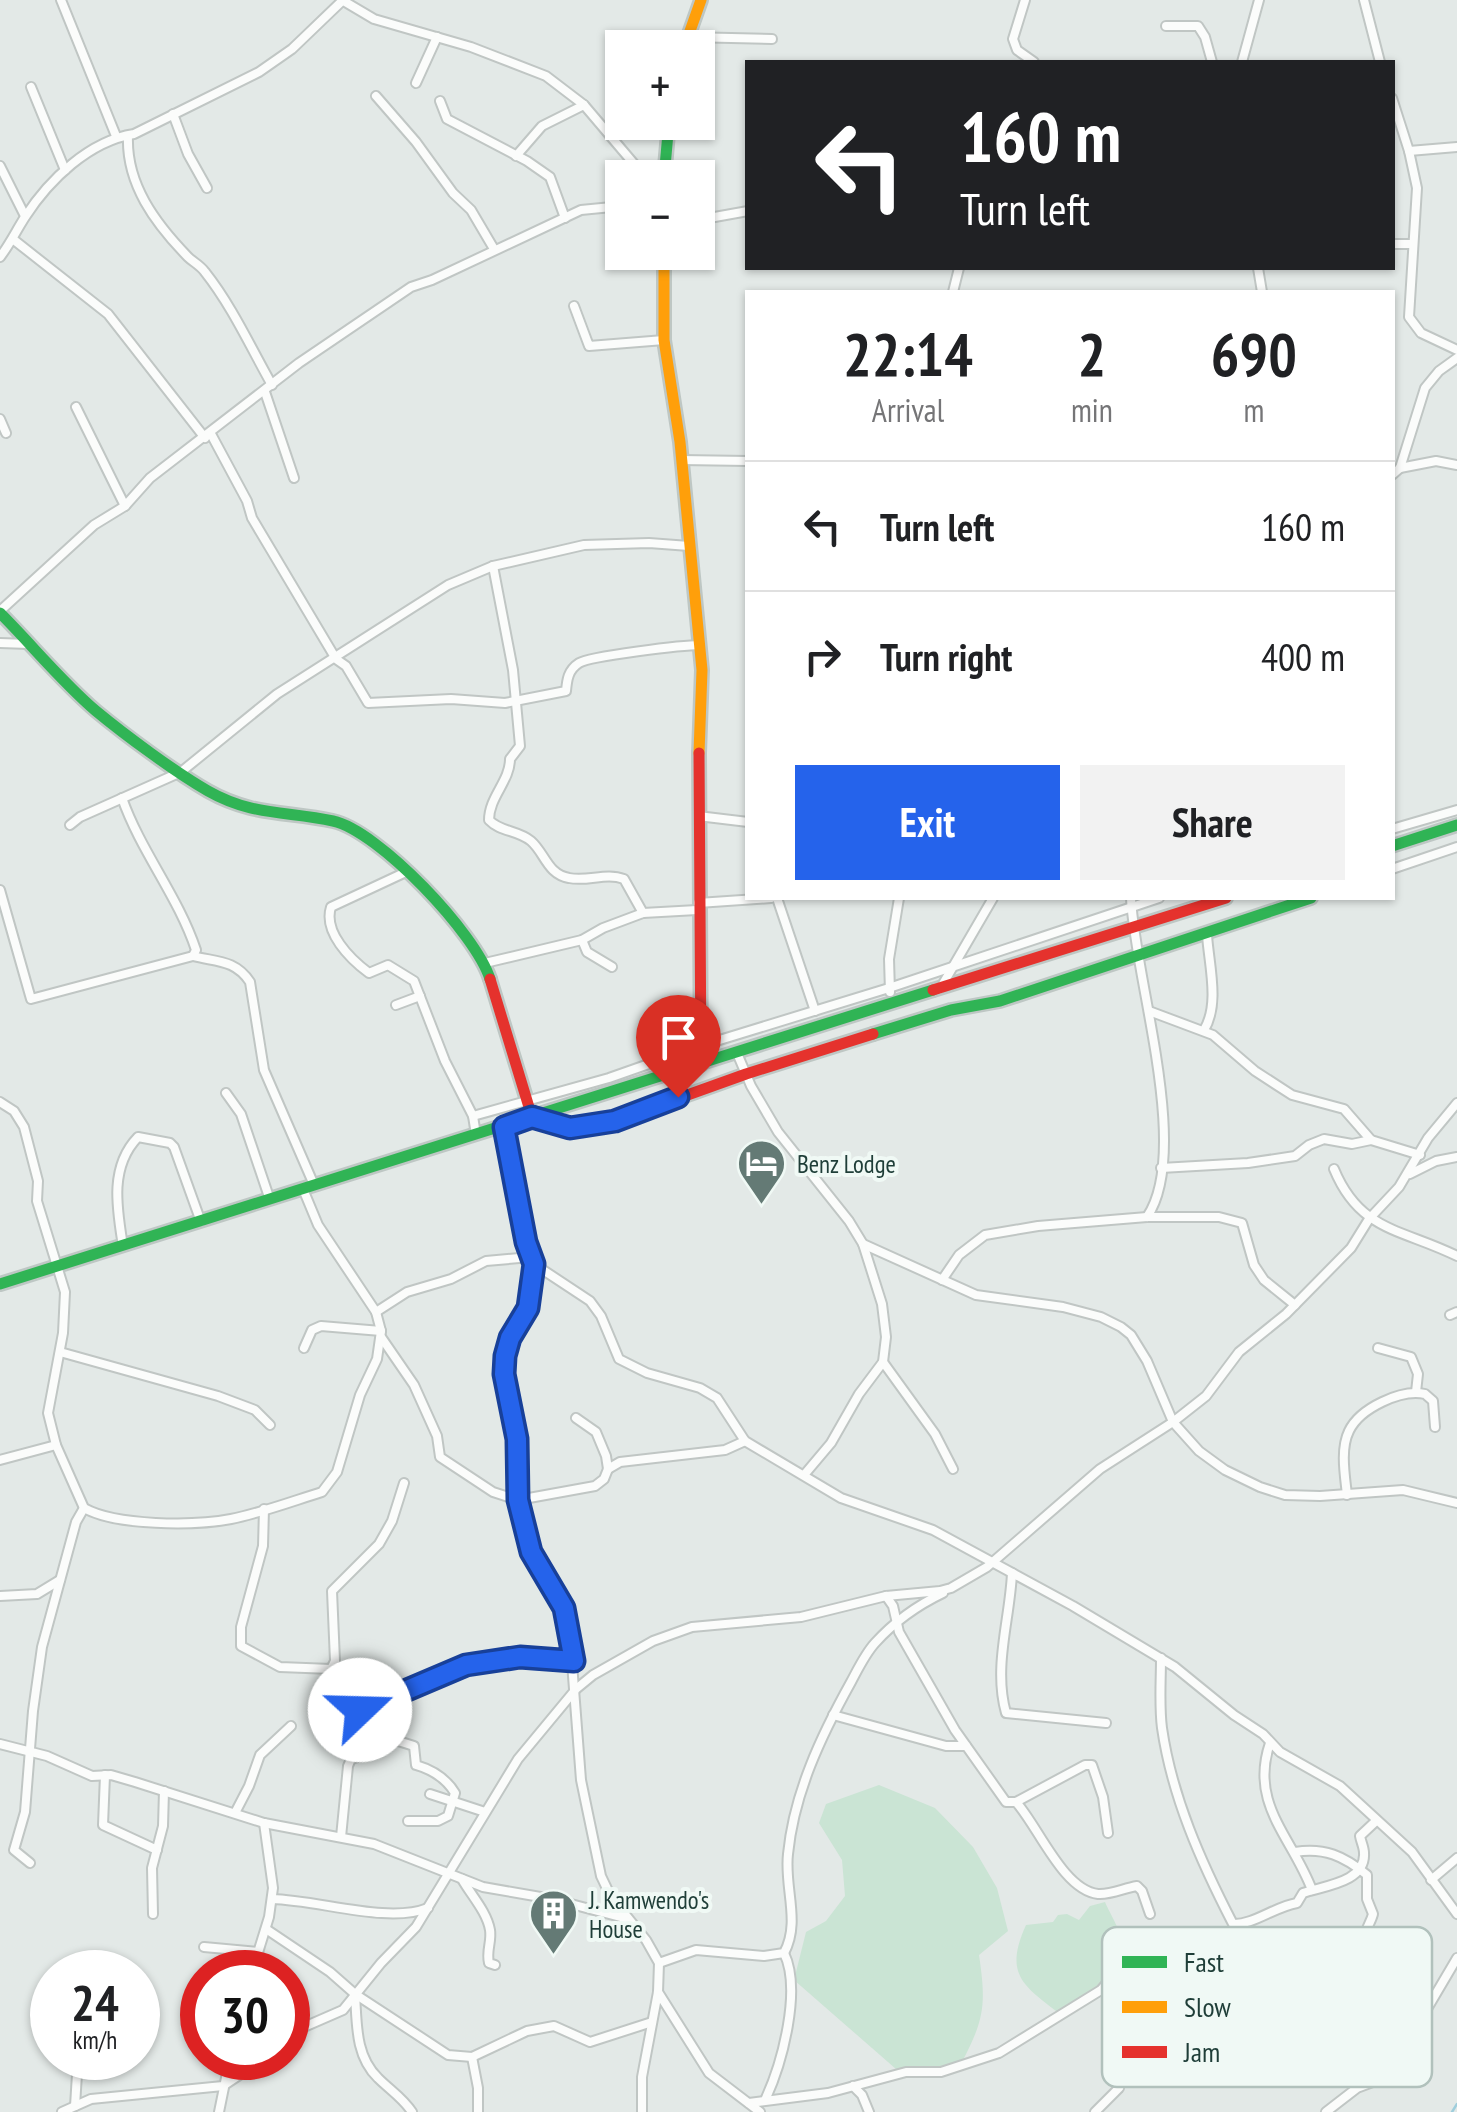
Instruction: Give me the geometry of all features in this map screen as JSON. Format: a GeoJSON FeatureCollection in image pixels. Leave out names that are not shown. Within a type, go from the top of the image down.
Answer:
{"type":"FeatureCollection","features":[{"type":"Feature","properties":{"kind":"main road"},"geometry":{"type":"LineString","coordinates":[[691,30],[702,0]]}},
{"type":"Feature","properties":{"kind":"main road"},"geometry":{"type":"LineString","coordinates":[[664,270],[664,340],[700,645],[700,1064]]}},
{"type":"Feature","properties":{"kind":"main road"},"geometry":{"type":"LineString","coordinates":[[0,612],[96,711],[181,772],[232,803],[271,814],[333,821],[360,830],[435,898],[485,963],[532,1117]]}},
{"type":"Feature","properties":{"kind":"main road"},"geometry":{"type":"LineString","coordinates":[[1395,845],[1457,826]]}},
{"type":"Feature","properties":{"kind":"main road"},"geometry":{"type":"LineString","coordinates":[[0,1284],[1220,900]]}},
{"type":"Feature","properties":{"kind":"main road"},"geometry":{"type":"LineString","coordinates":[[532,1117],[570,1128],[615,1121],[746,1074],[951,1010],[1000,1001],[1305,900]]}},
{"type":"Feature","properties":{"kind":"street"},"geometry":{"type":"LineString","coordinates":[[61,0],[116,136]]}},
{"type":"Feature","properties":{"kind":"street"},"geometry":{"type":"LineString","coordinates":[[0,258],[25,216],[56,177],[116,136],[128,136],[259,72],[292,50],[343,0],[374,19],[546,76],[584,105],[631,160]]}},
{"type":"Feature","properties":{"kind":"street"},"geometry":{"type":"LineString","coordinates":[[1025,0],[1013,40],[1017,50],[1031,60]]}},
{"type":"Feature","properties":{"kind":"street"},"geometry":{"type":"LineString","coordinates":[[1243,60],[1260,0]]}},
{"type":"Feature","properties":{"kind":"street"},"geometry":{"type":"LineString","coordinates":[[1364,0],[1379,60]]}},
{"type":"Feature","properties":{"kind":"street"},"geometry":{"type":"LineString","coordinates":[[1166,26],[1198,26],[1206,37],[1212,60]]}},
{"type":"Feature","properties":{"kind":"street"},"geometry":{"type":"LineString","coordinates":[[416,83],[437,37]]}},
{"type":"Feature","properties":{"kind":"street"},"geometry":{"type":"LineString","coordinates":[[715,41],[772,39]]}},
{"type":"Feature","properties":{"kind":"street"},"geometry":{"type":"LineString","coordinates":[[31,87],[66,170]]}},
{"type":"Feature","properties":{"kind":"street"},"geometry":{"type":"LineString","coordinates":[[376,96],[471,210],[494,249]]}},
{"type":"Feature","properties":{"kind":"street"},"geometry":{"type":"LineString","coordinates":[[440,102],[446,119],[554,181],[566,218]]}},
{"type":"Feature","properties":{"kind":"street"},"geometry":{"type":"LineString","coordinates":[[516,156],[542,126],[584,105]]}},
{"type":"Feature","properties":{"kind":"street"},"geometry":{"type":"LineString","coordinates":[[1395,107],[1409,151],[1417,200],[1409,317],[1421,333],[1457,350]]}},
{"type":"Feature","properties":{"kind":"street"},"geometry":{"type":"LineString","coordinates":[[173,114],[188,154],[207,188]]}},
{"type":"Feature","properties":{"kind":"street"},"geometry":{"type":"LineString","coordinates":[[128,136],[127,154],[143,202],[222,296],[268,389],[294,478]]}},
{"type":"Feature","properties":{"kind":"street"},"geometry":{"type":"LineString","coordinates":[[1409,151],[1457,146]]}},
{"type":"Feature","properties":{"kind":"street"},"geometry":{"type":"LineString","coordinates":[[0,166],[25,216]]}},
{"type":"Feature","properties":{"kind":"street"},"geometry":{"type":"LineString","coordinates":[[0,612],[94,526],[125,506],[150,478],[299,363],[411,287],[581,210],[605,208]]}},
{"type":"Feature","properties":{"kind":"street"},"geometry":{"type":"LineString","coordinates":[[715,217],[745,212]]}},
{"type":"Feature","properties":{"kind":"street"},"geometry":{"type":"LineString","coordinates":[[14,240],[108,314],[208,436],[336,659],[346,666],[368,703],[516,702],[566,692],[568,674],[580,662],[672,645],[700,645]]}},
{"type":"Feature","properties":{"kind":"street"},"geometry":{"type":"LineString","coordinates":[[1395,244],[1413,244]]}},
{"type":"Feature","properties":{"kind":"street"},"geometry":{"type":"LineString","coordinates":[[574,306],[590,346],[664,340]]}},
{"type":"Feature","properties":{"kind":"street"},"geometry":{"type":"LineString","coordinates":[[1396,472],[1425,388],[1438,370],[1457,358]]}},
{"type":"Feature","properties":{"kind":"street"},"geometry":{"type":"LineString","coordinates":[[76,407],[125,506]]}},
{"type":"Feature","properties":{"kind":"street"},"geometry":{"type":"LineString","coordinates":[[0,419],[6,433]]}},
{"type":"Feature","properties":{"kind":"street"},"geometry":{"type":"LineString","coordinates":[[681,460],[745,461]]}},
{"type":"Feature","properties":{"kind":"street"},"geometry":{"type":"LineString","coordinates":[[1396,472],[1436,461],[1457,465]]}},
{"type":"Feature","properties":{"kind":"street"},"geometry":{"type":"LineString","coordinates":[[70,825],[181,772],[277,694],[448,585],[494,566],[610,542],[689,546]]}},
{"type":"Feature","properties":{"kind":"street"},"geometry":{"type":"LineString","coordinates":[[494,566],[520,746],[510,759],[489,820],[498,828],[529,839],[550,870],[562,876],[614,876],[624,880],[642,913]]}},
{"type":"Feature","properties":{"kind":"street"},"geometry":{"type":"LineString","coordinates":[[0,643],[33,644]]}},
{"type":"Feature","properties":{"kind":"street"},"geometry":{"type":"LineString","coordinates":[[122,798],[166,890],[182,914],[196,950],[194,956]]}},
{"type":"Feature","properties":{"kind":"street"},"geometry":{"type":"LineString","coordinates":[[1395,828],[1457,810]]}},
{"type":"Feature","properties":{"kind":"street"},"geometry":{"type":"LineString","coordinates":[[698,816],[745,822]]}},
{"type":"Feature","properties":{"kind":"street"},"geometry":{"type":"LineString","coordinates":[[1395,867],[1457,847]]}},
{"type":"Feature","properties":{"kind":"street"},"geometry":{"type":"LineString","coordinates":[[406,872],[331,907],[330,924],[349,957],[369,973],[388,965],[414,981],[445,1061],[473,1116],[476,1135]]}},
{"type":"Feature","properties":{"kind":"street"},"geometry":{"type":"LineString","coordinates":[[0,890],[29,998],[194,956],[216,957],[244,972],[250,982],[264,1070],[328,1242],[376,1312],[381,1334],[421,1400],[437,1436],[440,1457],[493,1492],[518,1500],[595,1486],[608,1469],[620,1462],[725,1450],[746,1440]]}},
{"type":"Feature","properties":{"kind":"street"},"geometry":{"type":"LineString","coordinates":[[485,963],[582,940],[642,913],[755,900]]}},
{"type":"Feature","properties":{"kind":"street"},"geometry":{"type":"LineString","coordinates":[[775,900],[815,1011]]}},
{"type":"Feature","properties":{"kind":"street"},"geometry":{"type":"LineString","coordinates":[[892,1004],[889,959],[898,900]]}},
{"type":"Feature","properties":{"kind":"street"},"geometry":{"type":"LineString","coordinates":[[940,988],[992,900]]}},
{"type":"Feature","properties":{"kind":"street"},"geometry":{"type":"LineString","coordinates":[[473,1116],[609,1078],[889,988],[1132,901],[1132,927],[1161,1093],[1161,1168],[1156,1201],[1148,1217]]}},
{"type":"Feature","properties":{"kind":"street"},"geometry":{"type":"LineString","coordinates":[[1204,1030],[1212,1000],[1206,936]]}},
{"type":"Feature","properties":{"kind":"street"},"geometry":{"type":"LineString","coordinates":[[582,940],[588,952],[612,966]]}},
{"type":"Feature","properties":{"kind":"street"},"geometry":{"type":"LineString","coordinates":[[396,1005],[420,996]]}},
{"type":"Feature","properties":{"kind":"street"},"geometry":{"type":"LineString","coordinates":[[1149,1012],[1204,1030],[1292,1095],[1344,1109],[1371,1140]]}},
{"type":"Feature","properties":{"kind":"street"},"geometry":{"type":"LineString","coordinates":[[737,1053],[778,1132],[863,1244],[882,1304],[884,1362],[859,1394],[831,1443],[804,1475]]}},
{"type":"Feature","properties":{"kind":"street"},"geometry":{"type":"LineString","coordinates":[[226,1093],[241,1114],[270,1200]]}},
{"type":"Feature","properties":{"kind":"street"},"geometry":{"type":"LineString","coordinates":[[0,1102],[14,1111],[24,1127],[38,1180],[37,1201],[66,1301],[48,1413],[56,1445],[84,1508],[134,1522],[212,1522],[322,1492],[332,1482],[345,1450],[360,1395],[377,1359],[381,1334]]}},
{"type":"Feature","properties":{"kind":"street"},"geometry":{"type":"LineString","coordinates":[[766,2099],[788,2032],[784,1952],[792,1920],[787,1860],[791,1832],[810,1764],[871,1647],[896,1623],[994,1562],[1100,1469],[1206,1396],[1239,1352],[1342,1258],[1408,1175],[1428,1138],[1457,1103]]}},
{"type":"Feature","properties":{"kind":"street"},"geometry":{"type":"LineString","coordinates":[[504,1127],[532,1260],[528,1308],[510,1338],[505,1356],[504,1374],[517,1439],[518,1500],[531,1552],[564,1608],[574,1661],[581,1780],[590,1834],[606,1887],[654,1951],[658,1963],[658,1992],[642,2076],[642,2112]]}},
{"type":"Feature","properties":{"kind":"street"},"geometry":{"type":"LineString","coordinates":[[123,1246],[116,1201],[118,1177],[122,1160],[138,1137],[174,1147],[202,1222]]}},
{"type":"Feature","properties":{"kind":"street"},"geometry":{"type":"LineString","coordinates":[[1161,1168],[1295,1156],[1324,1139],[1352,1144],[1371,1140],[1420,1155]]}},
{"type":"Feature","properties":{"kind":"street"},"geometry":{"type":"LineString","coordinates":[[1408,1175],[1436,1161],[1457,1157]]}},
{"type":"Feature","properties":{"kind":"street"},"geometry":{"type":"LineString","coordinates":[[1334,1169],[1354,1206],[1370,1219],[1457,1256]]}},
{"type":"Feature","properties":{"kind":"street"},"geometry":{"type":"LineString","coordinates":[[942,1280],[959,1255],[986,1235],[1038,1226],[1148,1217],[1219,1216],[1242,1223],[1254,1266],[1264,1280],[1296,1304]]}},
{"type":"Feature","properties":{"kind":"street"},"geometry":{"type":"LineString","coordinates":[[863,1244],[976,1295],[1063,1307],[1121,1327],[1131,1335],[1147,1362],[1173,1422],[1199,1450],[1226,1470],[1260,1487],[1285,1495],[1403,1490],[1457,1503]]}},
{"type":"Feature","properties":{"kind":"street"},"geometry":{"type":"LineString","coordinates":[[376,1312],[407,1292],[451,1279],[486,1261],[532,1260],[590,1300],[619,1359],[647,1373],[700,1388],[717,1398],[746,1440],[841,1498],[933,1530],[994,1562],[1161,1658],[1270,1743],[1340,1786],[1412,1852],[1457,1914]]}},
{"type":"Feature","properties":{"kind":"street"},"geometry":{"type":"LineString","coordinates":[[304,1348],[312,1330],[321,1326],[381,1334]]}},
{"type":"Feature","properties":{"kind":"street"},"geometry":{"type":"LineString","coordinates":[[1378,1348],[1410,1357],[1418,1374],[1416,1392]]}},
{"type":"Feature","properties":{"kind":"street"},"geometry":{"type":"LineString","coordinates":[[60,1352],[218,1396],[255,1410],[270,1425]]}},
{"type":"Feature","properties":{"kind":"street"},"geometry":{"type":"LineString","coordinates":[[884,1362],[934,1434],[953,1469]]}},
{"type":"Feature","properties":{"kind":"street"},"geometry":{"type":"LineString","coordinates":[[1347,1495],[1344,1451],[1351,1428],[1384,1402],[1416,1392],[1433,1401],[1435,1426]]}},
{"type":"Feature","properties":{"kind":"street"},"geometry":{"type":"LineString","coordinates":[[576,1418],[599,1438],[608,1469]]}},
{"type":"Feature","properties":{"kind":"street"},"geometry":{"type":"LineString","coordinates":[[0,1460],[56,1445]]}},
{"type":"Feature","properties":{"kind":"street"},"geometry":{"type":"LineString","coordinates":[[264,1510],[263,1546],[240,1626],[241,1646],[280,1666],[331,1669],[335,1661],[332,1591],[380,1544],[392,1522],[404,1483]]}},
{"type":"Feature","properties":{"kind":"street"},"geometry":{"type":"LineString","coordinates":[[30,1863],[14,1850],[25,1812],[38,1667],[76,1522],[84,1508]]}},
{"type":"Feature","properties":{"kind":"street"},"geometry":{"type":"LineString","coordinates":[[1012,1573],[1002,1636],[1006,1713],[1106,1723]]}},
{"type":"Feature","properties":{"kind":"street"},"geometry":{"type":"LineString","coordinates":[[0,1596],[37,1594],[60,1580]]}},
{"type":"Feature","properties":{"kind":"street"},"geometry":{"type":"LineString","coordinates":[[310,2024],[343,2010],[416,1927],[518,1759],[576,1690],[633,1651],[682,1630],[801,1617],[886,1596],[951,1588]]}},
{"type":"Feature","properties":{"kind":"street"},"geometry":{"type":"LineString","coordinates":[[886,1596],[893,1606],[896,1623],[966,1746],[1006,1802],[1016,1802],[1085,1765],[1092,1765],[1103,1797],[1108,1833]]}},
{"type":"Feature","properties":{"kind":"street"},"geometry":{"type":"LineString","coordinates":[[318,1697],[360,1710],[466,1665],[520,1657],[574,1661]]}},
{"type":"Feature","properties":{"kind":"street"},"geometry":{"type":"LineString","coordinates":[[1161,1658],[1161,1723],[1169,1761],[1198,1857],[1232,1924],[1242,1924],[1270,1910],[1297,1903],[1302,1893],[1334,1885],[1359,1868],[1364,1851],[1360,1836],[1376,1821]]}},
{"type":"Feature","properties":{"kind":"street"},"geometry":{"type":"LineString","coordinates":[[833,1714],[946,1746],[966,1746]]}},
{"type":"Feature","properties":{"kind":"street"},"geometry":{"type":"LineString","coordinates":[[235,1813],[260,1755],[291,1726]]}},
{"type":"Feature","properties":{"kind":"street"},"geometry":{"type":"LineString","coordinates":[[395,1740],[414,1746],[416,1765],[450,1784],[455,1794],[448,1816],[438,1821],[408,1821]]}},
{"type":"Feature","properties":{"kind":"street"},"geometry":{"type":"LineString","coordinates":[[1270,1743],[1263,1775],[1264,1793],[1312,1890]]}},
{"type":"Feature","properties":{"kind":"street"},"geometry":{"type":"LineString","coordinates":[[0,1744],[31,1751],[92,1776],[164,1792],[264,1823],[374,1844],[496,1890],[552,1899],[628,1919]]}},
{"type":"Feature","properties":{"kind":"street"},"geometry":{"type":"LineString","coordinates":[[340,1837],[348,1766],[351,1759],[372,1753]]}},
{"type":"Feature","properties":{"kind":"street"},"geometry":{"type":"LineString","coordinates":[[105,1776],[103,1825],[157,1850]]}},
{"type":"Feature","properties":{"kind":"street"},"geometry":{"type":"LineString","coordinates":[[153,1914],[152,1868],[163,1826],[164,1792]]}},
{"type":"Feature","properties":{"kind":"street"},"geometry":{"type":"LineString","coordinates":[[430,1794],[485,1812]]}},
{"type":"Feature","properties":{"kind":"street"},"geometry":{"type":"LineString","coordinates":[[1016,1802],[1054,1858],[1079,1886],[1100,1894],[1137,1886],[1150,1914]]}},
{"type":"Feature","properties":{"kind":"street"},"geometry":{"type":"LineString","coordinates":[[259,1950],[272,1900],[264,1823]]}},
{"type":"Feature","properties":{"kind":"street"},"geometry":{"type":"LineString","coordinates":[[1295,1852],[1322,1850],[1336,1854],[1367,1876],[1367,1899],[1373,1914],[1367,1927]]}},
{"type":"Feature","properties":{"kind":"street"},"geometry":{"type":"LineString","coordinates":[[1431,1880],[1457,1858]]}},
{"type":"Feature","properties":{"kind":"street"},"geometry":{"type":"LineString","coordinates":[[462,1880],[486,1918],[491,1934],[486,1952],[489,1962],[495,1965]]}},
{"type":"Feature","properties":{"kind":"street"},"geometry":{"type":"LineString","coordinates":[[272,1900],[306,1900],[409,1916],[428,1908]]}},
{"type":"Feature","properties":{"kind":"street"},"geometry":{"type":"LineString","coordinates":[[266,1929],[448,2055],[472,2057],[526,2031],[554,2026],[590,2042],[652,2022]]}},
{"type":"Feature","properties":{"kind":"street"},"geometry":{"type":"LineString","coordinates":[[204,1947],[236,1950]]}},
{"type":"Feature","properties":{"kind":"street"},"geometry":{"type":"LineString","coordinates":[[658,1963],[696,1950],[764,1956],[784,1952]]}},
{"type":"Feature","properties":{"kind":"street"},"geometry":{"type":"LineString","coordinates":[[1432,1999],[1457,1958]]}},
{"type":"Feature","properties":{"kind":"street"},"geometry":{"type":"LineString","coordinates":[[749,2102],[828,2092],[906,2072],[941,2072],[1006,2050],[1102,1989]]}},
{"type":"Feature","properties":{"kind":"street"},"geometry":{"type":"LineString","coordinates":[[658,1992],[709,2073],[760,2112]]}},
{"type":"Feature","properties":{"kind":"street"},"geometry":{"type":"LineString","coordinates":[[355,1994],[364,2058],[370,2070],[412,2112]]}},
{"type":"Feature","properties":{"kind":"street"},"geometry":{"type":"LineString","coordinates":[[472,2057],[478,2112]]}},
{"type":"Feature","properties":{"kind":"street"},"geometry":{"type":"LineString","coordinates":[[75,2106],[77,2080]]}},
{"type":"Feature","properties":{"kind":"street"},"geometry":{"type":"LineString","coordinates":[[218,2112],[224,2080]]}},
{"type":"Feature","properties":{"kind":"street"},"geometry":{"type":"LineString","coordinates":[[62,2112],[91,2098],[223,2086],[232,2080]]}},
{"type":"Feature","properties":{"kind":"street"},"geometry":{"type":"LineString","coordinates":[[853,2086],[869,2112]]}},
{"type":"Feature","properties":{"kind":"street"},"geometry":{"type":"LineString","coordinates":[[1326,2112],[1361,2087]]}},
{"type":"Feature","properties":{"kind":"street"},"geometry":{"type":"LineString","coordinates":[[1095,2112],[1118,2088]]}},
{"type":"Feature","properties":{"kind":"green space"},"geometry":{"type":"Polygon","coordinates":[[[879,1785],[935,1808],[973,1847],[997,1888],[1008,1931],[979,1955],[982,2009],[963,2060],[937,2070],[896,2069],[794,1980],[806,1932],[826,1921],[845,1896],[842,1860],[819,1823],[826,1804],[879,1785]]]}},
{"type":"Feature","properties":{"kind":"green space"},"geometry":{"type":"Polygon","coordinates":[[[1105,1902],[1118,1927],[1102,1927],[1102,1985],[1060,2014],[1021,1977],[1017,1967],[1020,1942],[1026,1925],[1053,1922],[1058,1915],[1067,1914],[1079,1920],[1090,1906],[1105,1902]]]}},
{"type":"Feature","properties":{"kind":"waterway"},"geometry":{"type":"LineString","coordinates":[[1452,2112],[1457,2104]]}},
{"type":"Feature","properties":{"kind":"traffic: fast"},"geometry":{"type":"LineString","coordinates":[[666,160],[667,140]]}},
{"type":"Feature","properties":{"kind":"traffic: fast"},"geometry":{"type":"LineString","coordinates":[[0,613],[96,711],[195,783],[239,805],[333,821],[375,844],[446,912],[490,979]]}},
{"type":"Feature","properties":{"kind":"traffic: fast"},"geometry":{"type":"LineString","coordinates":[[1395,845],[1457,825]]}},
{"type":"Feature","properties":{"kind":"traffic: fast"},"geometry":{"type":"LineString","coordinates":[[873,1034],[951,1010],[1000,1001],[1305,900]]}},
{"type":"Feature","properties":{"kind":"traffic: fast"},"geometry":{"type":"LineString","coordinates":[[0,1284],[933,990]]}},
{"type":"Feature","properties":{"kind":"traffic: slow"},"geometry":{"type":"LineString","coordinates":[[690,30],[701,0]]}},
{"type":"Feature","properties":{"kind":"traffic: slow"},"geometry":{"type":"LineString","coordinates":[[664,270],[664,340],[680,442],[702,670],[699,753]]}},
{"type":"Feature","properties":{"kind":"traffic: jam"},"geometry":{"type":"LineString","coordinates":[[699,753],[701,1065]]}},
{"type":"Feature","properties":{"kind":"traffic: jam"},"geometry":{"type":"LineString","coordinates":[[933,990],[1220,900]]}},
{"type":"Feature","properties":{"kind":"traffic: jam"},"geometry":{"type":"LineString","coordinates":[[490,979],[532,1117],[570,1128],[615,1121],[873,1034]]}},
{"type":"Feature","properties":{"kind":"place","name":"Benz Lodge"},"geometry":{"type":"Point","coordinates":[762,1206]}},
{"type":"Feature","properties":{"kind":"place","name":"J. Kamwendo's House"},"geometry":{"type":"Point","coordinates":[554,1956]}},
{"type":"Feature","properties":{"kind":"route"},"geometry":{"type":"LineString","coordinates":[[360,1710],[466,1665],[520,1657],[574,1661],[564,1608],[531,1552],[518,1500],[517,1439],[504,1374],[505,1356],[510,1338],[528,1308],[534,1264],[526,1242],[504,1127],[532,1117],[570,1128],[615,1121],[678,1097]]}}]}
